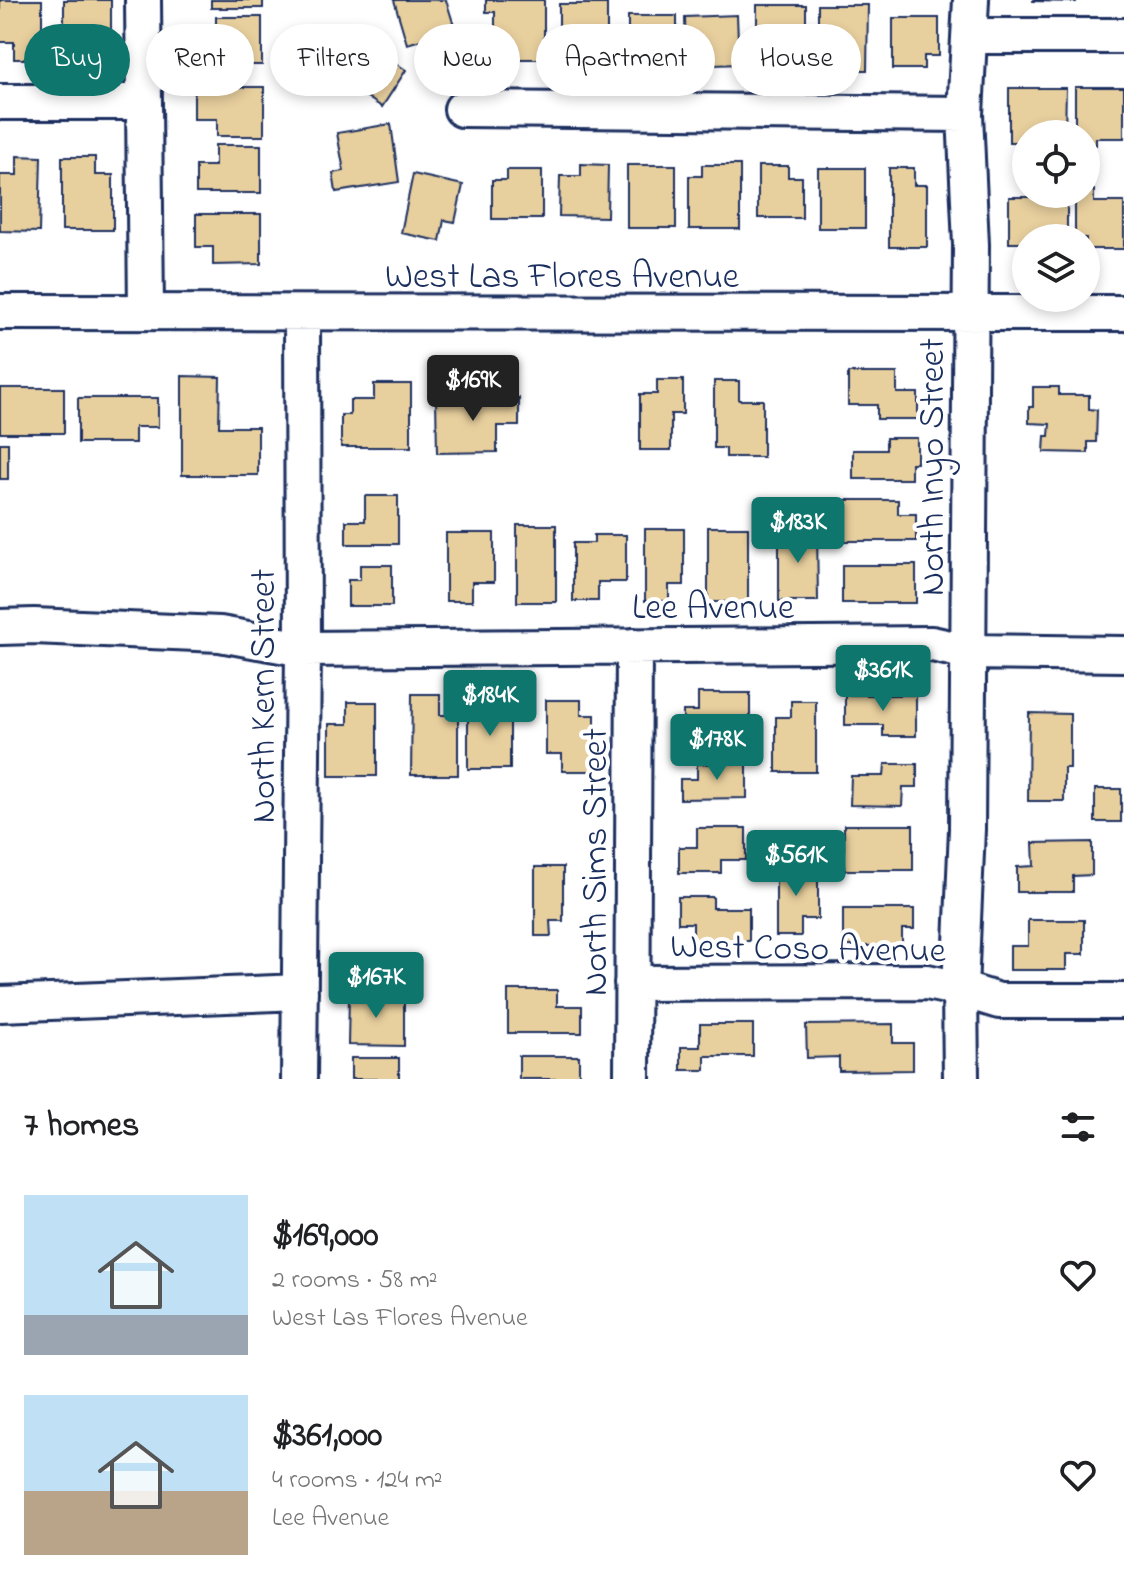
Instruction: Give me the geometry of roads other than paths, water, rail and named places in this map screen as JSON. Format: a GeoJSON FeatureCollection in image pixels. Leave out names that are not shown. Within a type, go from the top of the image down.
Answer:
{"type":"FeatureCollection","features":[{"type":"Feature","properties":{"kind":"street"},"geometry":{"type":"LineString","coordinates":[[143,0],[146,312]]}},
{"type":"Feature","properties":{"kind":"street","name":"North Inyo Street"},"geometry":{"type":"LineString","coordinates":[[961,1079],[960,989],[967,829],[971,312],[965,114],[971,0]]}},
{"type":"Feature","properties":{"kind":"street"},"geometry":{"type":"LineString","coordinates":[[971,36],[1124,36]]}},
{"type":"Feature","properties":{"kind":"street"},"geometry":{"type":"LineString","coordinates":[[0,102],[143,102]]}},
{"type":"Feature","properties":{"kind":"street"},"geometry":{"type":"LineString","coordinates":[[462,109],[965,114]]}},
{"type":"Feature","properties":{"kind":"street","name":"West Las Flores Avenue"},"geometry":{"type":"LineString","coordinates":[[0,312],[1124,313]]}},
{"type":"Feature","properties":{"kind":"street","name":"North Kern Street"},"geometry":{"type":"LineString","coordinates":[[299,1079],[302,314]]}},
{"type":"Feature","properties":{"kind":"street","name":"Lee Avenue"},"geometry":{"type":"LineString","coordinates":[[0,627],[220,634],[303,649],[932,644],[968,652],[1124,654]]}},
{"type":"Feature","properties":{"kind":"street","name":"North Sims Street"},"geometry":{"type":"LineString","coordinates":[[632,1079],[634,646]]}},
{"type":"Feature","properties":{"kind":"street","name":"West Coso Avenue"},"geometry":{"type":"LineString","coordinates":[[632,983],[927,982],[999,1001],[1124,1001]]}},
{"type":"Feature","properties":{"kind":"street"},"geometry":{"type":"LineString","coordinates":[[0,1004],[300,992]]}}]}
